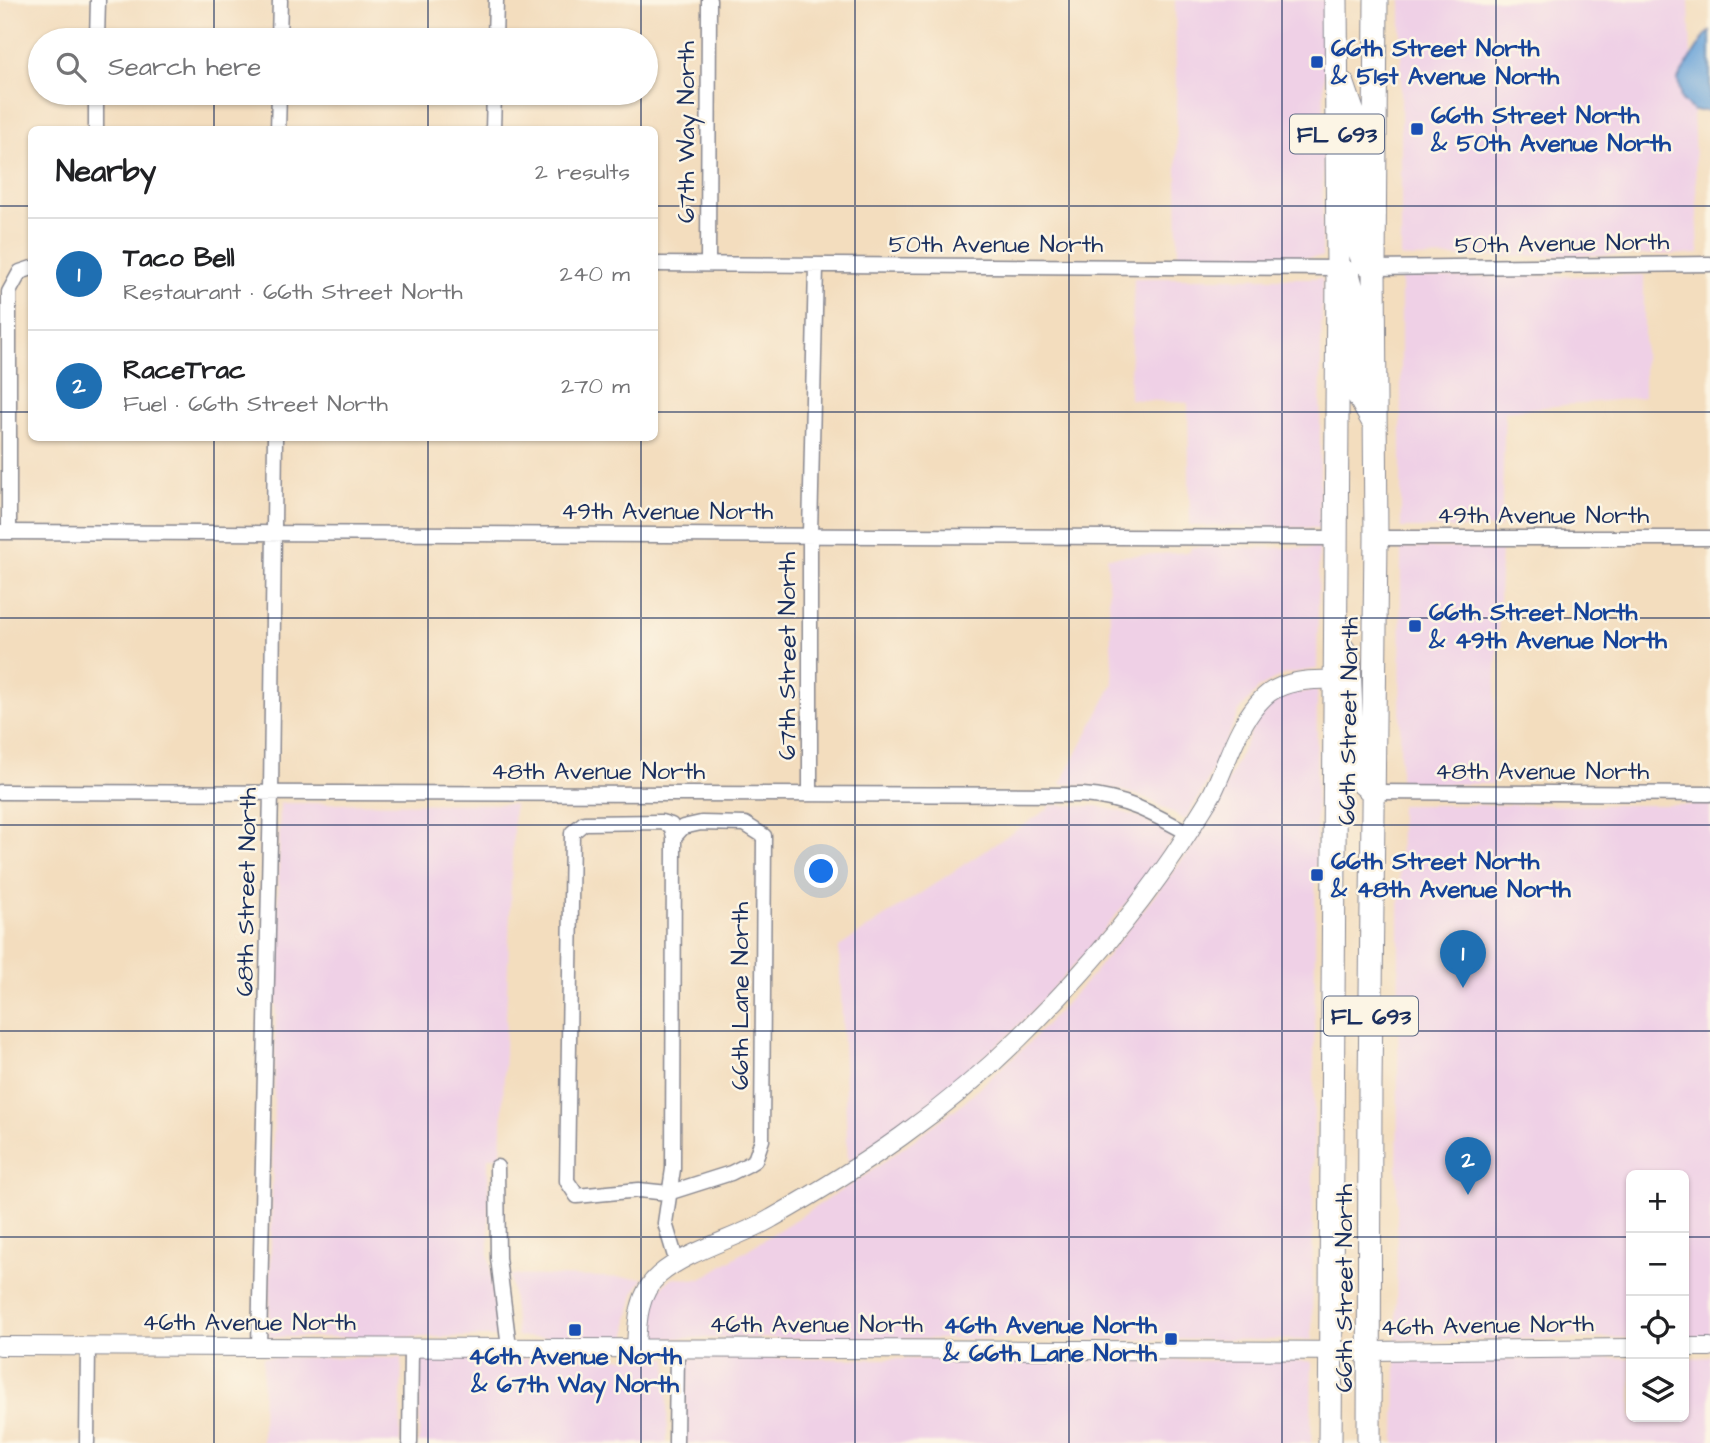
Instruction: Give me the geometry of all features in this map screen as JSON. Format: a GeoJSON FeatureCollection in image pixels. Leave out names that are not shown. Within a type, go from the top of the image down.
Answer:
{"type":"FeatureCollection","features":[{"type":"Feature","properties":{"kind":"main road","name":"66th Street North"},"geometry":{"type":"LineString","coordinates":[[1330,1443],[1338,268],[1336,0]]}},
{"type":"Feature","properties":{"kind":"main road","name":"66th Street North"},"geometry":{"type":"LineString","coordinates":[[1370,1443],[1376,538],[1376,0]]}},
{"type":"Feature","properties":{"kind":"main road"},"geometry":{"type":"LineString","coordinates":[[1336,67],[1356,119],[1356,239],[1363,261],[1374,268]]}},
{"type":"Feature","properties":{"kind":"main road"},"geometry":{"type":"LineString","coordinates":[[1338,268],[1348,274],[1355,300],[1356,389],[1375,424]]}},
{"type":"Feature","properties":{"kind":"main road"},"geometry":{"type":"LineString","coordinates":[[1334,634],[1349,660],[1353,768],[1360,781],[1373,792]]}},
{"type":"Feature","properties":{"kind":"street"},"geometry":{"type":"LineString","coordinates":[[97,28],[98,0]]}},
{"type":"Feature","properties":{"kind":"street"},"geometry":{"type":"LineString","coordinates":[[279,28],[280,0]]}},
{"type":"Feature","properties":{"kind":"street"},"geometry":{"type":"LineString","coordinates":[[495,28],[496,0]]}},
{"type":"Feature","properties":{"kind":"street","name":"67th Way North"},"geometry":{"type":"LineString","coordinates":[[708,264],[709,0]]}},
{"type":"Feature","properties":{"kind":"street"},"geometry":{"type":"LineString","coordinates":[[96,105],[96,126]]}},
{"type":"Feature","properties":{"kind":"street"},"geometry":{"type":"LineString","coordinates":[[278,126],[279,105]]}},
{"type":"Feature","properties":{"kind":"street"},"geometry":{"type":"LineString","coordinates":[[494,105],[494,126]]}},
{"type":"Feature","properties":{"kind":"street","name":"50th Avenue North"},"geometry":{"type":"LineString","coordinates":[[658,264],[1338,268]]}},
{"type":"Feature","properties":{"kind":"street","name":"50th Avenue North"},"geometry":{"type":"LineString","coordinates":[[1374,268],[1710,264]]}},
{"type":"Feature","properties":{"kind":"street","name":"67th Street North"},"geometry":{"type":"LineString","coordinates":[[810,794],[810,534],[816,266]]}},
{"type":"Feature","properties":{"kind":"street"},"geometry":{"type":"LineString","coordinates":[[5,532],[9,292],[20,272],[28,269]]}},
{"type":"Feature","properties":{"kind":"street","name":"68th Street North"},"geometry":{"type":"LineString","coordinates":[[259,1347],[271,793],[275,441]]}},
{"type":"Feature","properties":{"kind":"street","name":"49th Avenue North"},"geometry":{"type":"LineString","coordinates":[[5,532],[1335,538]]}},
{"type":"Feature","properties":{"kind":"street","name":"49th Avenue North"},"geometry":{"type":"LineString","coordinates":[[1376,538],[1710,538]]}},
{"type":"Feature","properties":{"kind":"street"},"geometry":{"type":"LineString","coordinates":[[635,1348],[637,1322],[644,1293],[659,1276],[677,1263],[769,1220],[861,1166],[953,1098],[1019,1038],[1087,966],[1142,898],[1211,796],[1247,717],[1266,695],[1287,684],[1334,680]]}},
{"type":"Feature","properties":{"kind":"street","name":"48th Avenue North"},"geometry":{"type":"LineString","coordinates":[[0,792],[1098,796],[1142,807],[1188,833]]}},
{"type":"Feature","properties":{"kind":"street","name":"48th Avenue North"},"geometry":{"type":"LineString","coordinates":[[1373,792],[1710,794]]}},
{"type":"Feature","properties":{"kind":"street"},"geometry":{"type":"LineString","coordinates":[[668,1194],[639,1190],[577,1196],[567,1181],[572,833],[584,822],[661,822],[671,825],[674,837],[673,1169],[665,1223],[677,1263]]}},
{"type":"Feature","properties":{"kind":"street","name":"66th Lane North"},"geometry":{"type":"LineString","coordinates":[[668,1194],[732,1173],[747,1165],[755,1160],[762,1140],[764,836],[745,824],[701,823],[684,827],[674,837]]}},
{"type":"Feature","properties":{"kind":"street"},"geometry":{"type":"LineString","coordinates":[[497,1167],[498,1258],[509,1347]]}},
{"type":"Feature","properties":{"kind":"street","name":"46th Avenue North"},"geometry":{"type":"LineString","coordinates":[[0,1346],[1370,1351],[1626,1348]]}},
{"type":"Feature","properties":{"kind":"street"},"geometry":{"type":"LineString","coordinates":[[87,1443],[88,1346]]}},
{"type":"Feature","properties":{"kind":"street"},"geometry":{"type":"LineString","coordinates":[[1689,1347],[1710,1347]]}},
{"type":"Feature","properties":{"kind":"street"},"geometry":{"type":"LineString","coordinates":[[410,1443],[411,1348]]}},
{"type":"Feature","properties":{"kind":"street"},"geometry":{"type":"LineString","coordinates":[[676,1443],[677,1348]]}},
{"type":"Feature","properties":{"kind":"shaded area"},"geometry":{"type":"Polygon","coordinates":[[[1175,0],[1325,0],[1322,257],[1178,257],[1175,0]]]}},
{"type":"Feature","properties":{"kind":"shaded area"},"geometry":{"type":"Polygon","coordinates":[[[1401,0],[1689,0],[1691,57],[1678,79],[1681,99],[1693,111],[1699,254],[1401,258],[1401,0]]]}},
{"type":"Feature","properties":{"kind":"shaded area"},"geometry":{"type":"Polygon","coordinates":[[[1644,275],[1644,397],[1505,411],[1501,528],[1401,528],[1401,278],[1644,275]]]}},
{"type":"Feature","properties":{"kind":"shaded area"},"geometry":{"type":"Polygon","coordinates":[[[1134,278],[1322,278],[1319,528],[1190,526],[1188,403],[1129,399],[1134,278]]]}},
{"type":"Feature","properties":{"kind":"shaded area"},"geometry":{"type":"Polygon","coordinates":[[[1191,547],[1319,548],[1317,669],[1285,674],[1259,688],[1239,712],[1203,790],[1185,820],[1146,798],[1120,790],[1061,784],[1113,684],[1107,557],[1190,552],[1191,547]]]}},
{"type":"Feature","properties":{"kind":"shaded area"},"geometry":{"type":"Polygon","coordinates":[[[1401,548],[1501,548],[1492,784],[1400,784],[1401,548]]]}},
{"type":"Feature","properties":{"kind":"shaded area"},"geometry":{"type":"Polygon","coordinates":[[[1317,690],[1312,1340],[645,1338],[653,1298],[672,1278],[701,1279],[866,1175],[958,1107],[1026,1046],[1094,973],[1193,846],[1219,800],[1255,723],[1271,704],[1290,694],[1317,690]]]}},
{"type":"Feature","properties":{"kind":"shaded area"},"geometry":{"type":"Polygon","coordinates":[[[280,803],[514,804],[501,1157],[488,1157],[489,1258],[498,1337],[269,1337],[280,803]]]}},
{"type":"Feature","properties":{"kind":"shaded area"},"geometry":{"type":"Polygon","coordinates":[[[1050,805],[1097,806],[1115,810],[1139,817],[1174,836],[1135,892],[1080,959],[1013,1031],[947,1090],[848,1162],[839,947],[1048,809],[1050,805]]]}},
{"type":"Feature","properties":{"kind":"shaded area"},"geometry":{"type":"Polygon","coordinates":[[[1400,805],[1710,805],[1710,1337],[1689,1337],[1689,1170],[1626,1170],[1626,1338],[1396,1340],[1400,805]]]}},
{"type":"Feature","properties":{"kind":"shaded area"},"geometry":{"type":"Polygon","coordinates":[[[510,1275],[644,1278],[635,1290],[628,1319],[627,1338],[517,1337],[510,1275]]]}},
{"type":"Feature","properties":{"kind":"shaded area"},"geometry":{"type":"Polygon","coordinates":[[[263,1357],[402,1358],[400,1443],[262,1443],[263,1357]]]}},
{"type":"Feature","properties":{"kind":"shaded area"},"geometry":{"type":"Polygon","coordinates":[[[1710,1357],[1710,1443],[1395,1443],[1396,1361],[1626,1358],[1626,1422],[1689,1422],[1689,1358],[1710,1357]]]}},
{"type":"Feature","properties":{"kind":"shaded area"},"geometry":{"type":"Polygon","coordinates":[[[420,1358],[668,1358],[667,1443],[419,1443],[420,1358]]]}},
{"type":"Feature","properties":{"kind":"shaded area"},"geometry":{"type":"Polygon","coordinates":[[[686,1358],[1312,1361],[1311,1443],[685,1443],[686,1358]]]}},
{"type":"Feature","properties":{"kind":"water"},"geometry":{"type":"Polygon","coordinates":[[[1710,32],[1710,111],[1693,111],[1681,99],[1678,79],[1710,32]]]}},
{"type":"Feature","properties":{"kind":"place","name":"66th Street North & 51st Avenue North"},"geometry":{"type":"Point","coordinates":[1317,62]}},
{"type":"Feature","properties":{"kind":"place","name":"66th Street North & 50th Avenue North"},"geometry":{"type":"Point","coordinates":[1417,129]}},
{"type":"Feature","properties":{"kind":"place","name":"66th Street North & 49th Avenue North"},"geometry":{"type":"Point","coordinates":[1415,626]}},
{"type":"Feature","properties":{"kind":"place","name":"66th Street North & 48th Avenue North"},"geometry":{"type":"Point","coordinates":[1317,875]}},
{"type":"Feature","properties":{"kind":"place","name":"Taco Bell"},"geometry":{"type":"Point","coordinates":[1463,988]}},
{"type":"Feature","properties":{"kind":"place","name":"RaceTrac"},"geometry":{"type":"Point","coordinates":[1468,1195]}},
{"type":"Feature","properties":{"kind":"place","name":"46th Avenue North & 67th Way North"},"geometry":{"type":"Point","coordinates":[575,1330]}},
{"type":"Feature","properties":{"kind":"place","name":"46th Avenue North & 66th Lane North"},"geometry":{"type":"Point","coordinates":[1171,1339]}}]}
